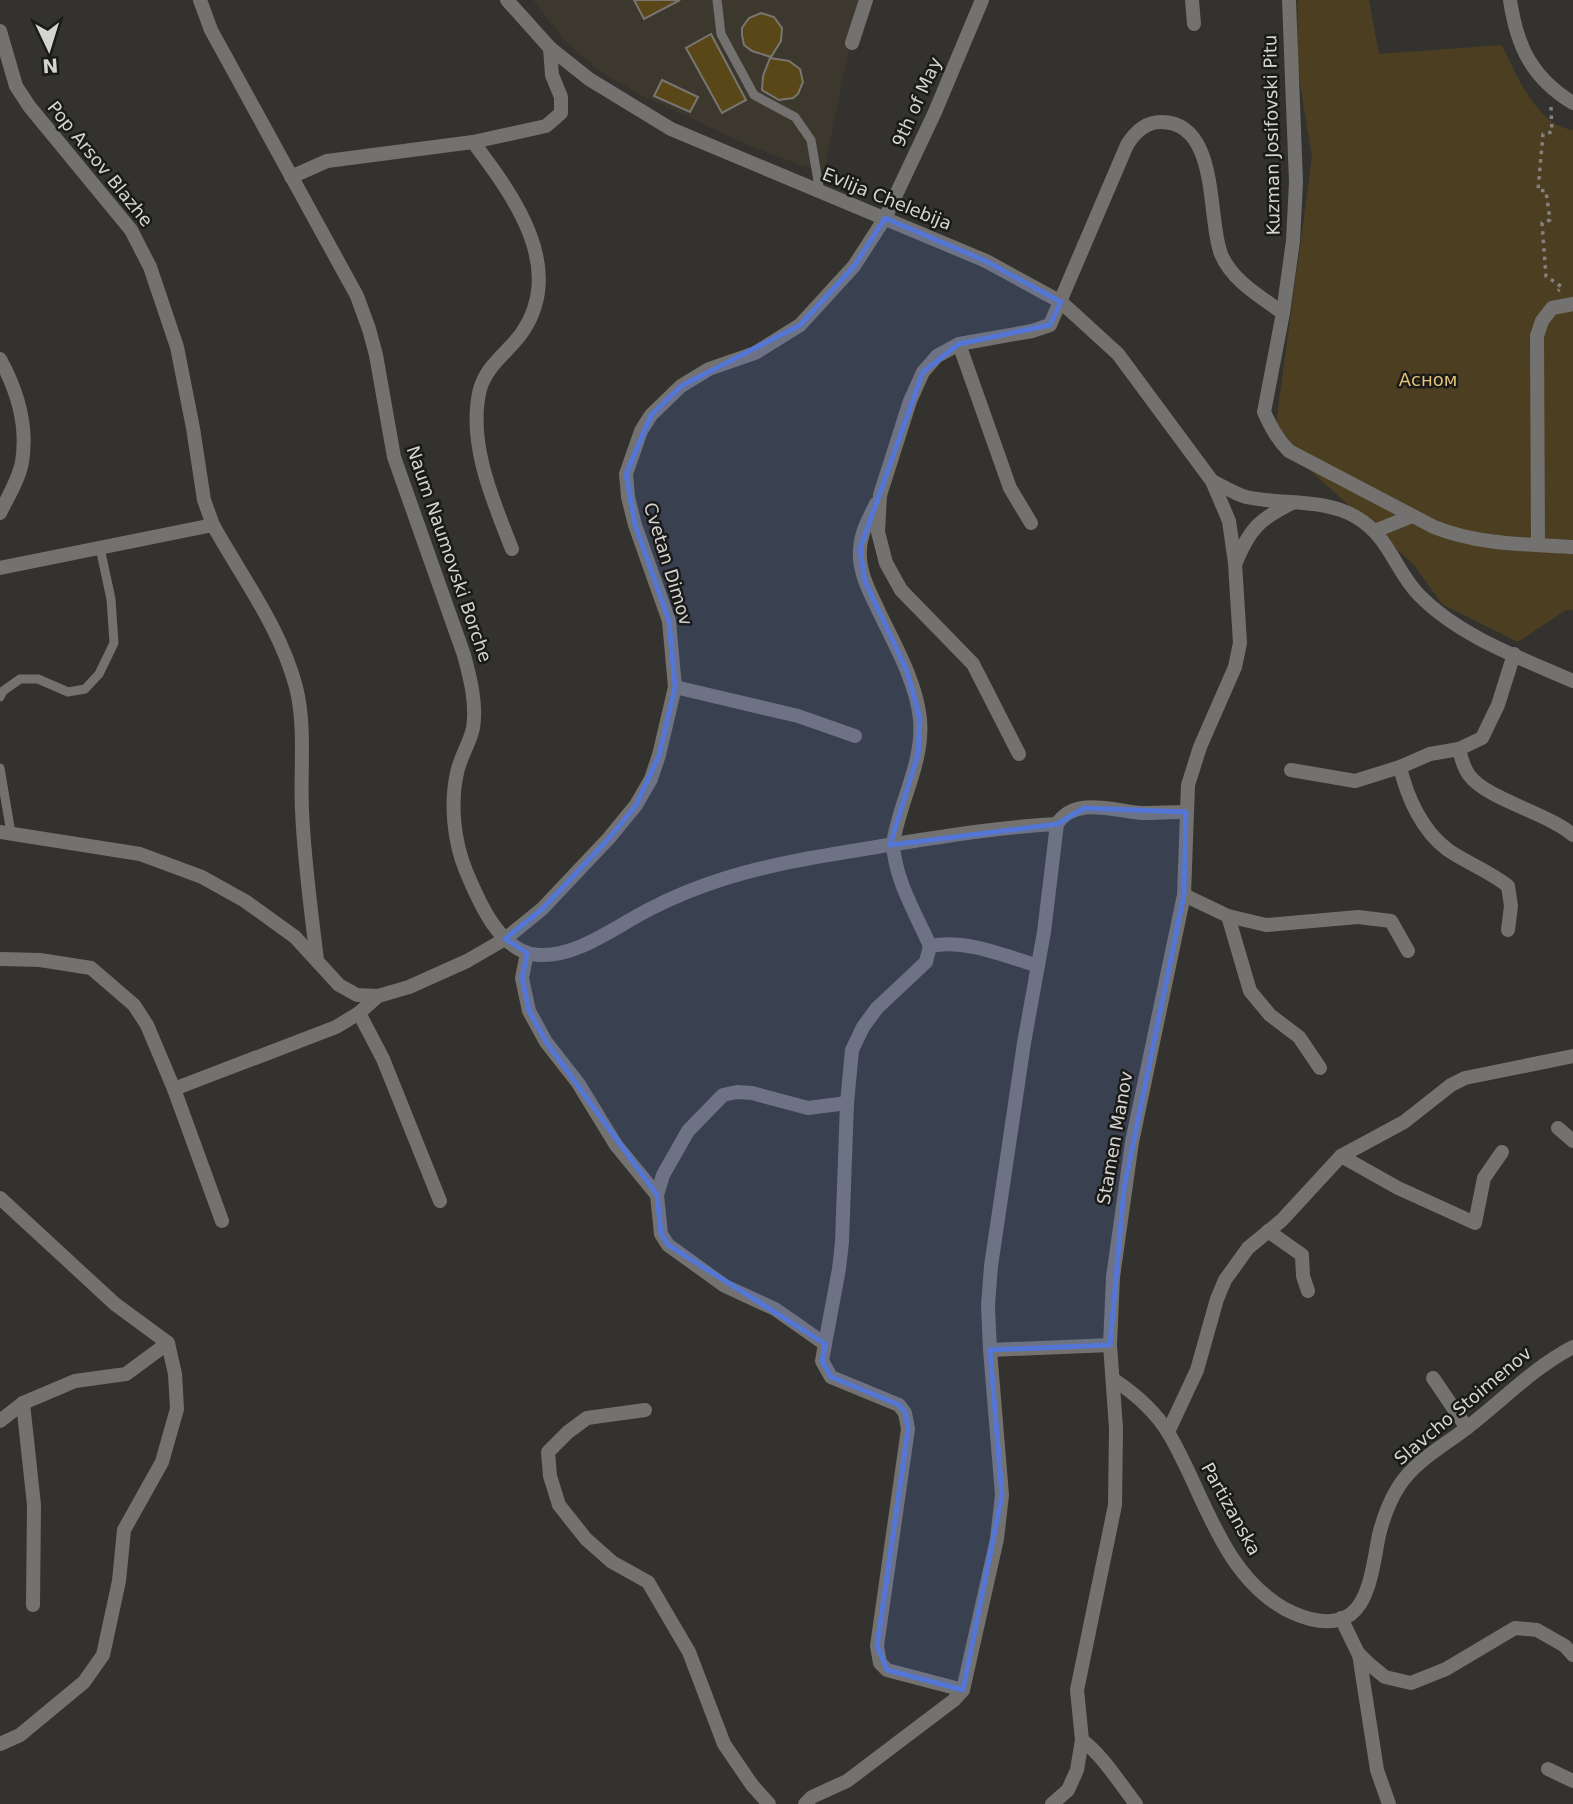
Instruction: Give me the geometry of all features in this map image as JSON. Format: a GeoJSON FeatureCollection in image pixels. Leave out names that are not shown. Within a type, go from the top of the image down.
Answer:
{"type":"FeatureCollection","features":[{"type":"Feature","properties":{"kind":"street","name":"Naum Naumovski Borche"},"geometry":{"type":"LineString","coordinates":[[200,0],[211,30],[357,296],[369,329],[394,457],[471,679],[473,728],[457,772],[455,824],[466,870],[489,921],[505,939]]}},
{"type":"Feature","properties":{"kind":"street","name":"Evlija Chelebija"},"geometry":{"type":"LineString","coordinates":[[507,0],[550,48],[589,79],[671,129],[986,261],[1061,302],[1118,354],[1212,481]]}},
{"type":"Feature","properties":{"kind":"street"},"geometry":{"type":"LineString","coordinates":[[852,43],[866,0]]}},
{"type":"Feature","properties":{"kind":"street","name":"9th of May"},"geometry":{"type":"LineString","coordinates":[[885,218],[935,111],[982,0]]}},
{"type":"Feature","properties":{"kind":"street"},"geometry":{"type":"LineString","coordinates":[[1192,0],[1194,24]]}},
{"type":"Feature","properties":{"kind":"street","name":"Kuzman Josifovski Pitu"},"geometry":{"type":"LineString","coordinates":[[1289,0],[1296,182],[1293,241],[1283,313],[1264,412],[1278,440],[1289,451],[1412,516],[1454,535],[1494,543],[1573,547]]}},
{"type":"Feature","properties":{"kind":"street"},"geometry":{"type":"LineString","coordinates":[[1510,0],[1522,49],[1535,73],[1573,103]]}},
{"type":"Feature","properties":{"kind":"street","name":"Pop Arsov Blazhe"},"geometry":{"type":"LineString","coordinates":[[0,32],[16,86],[29,106],[131,230],[150,268],[177,348],[204,500],[213,525],[262,605],[280,641],[296,688],[301,719],[302,808],[317,960]]}},
{"type":"Feature","properties":{"kind":"street"},"geometry":{"type":"LineString","coordinates":[[291,177],[327,161],[472,142],[546,126],[561,113],[561,97],[552,75],[550,48]]}},
{"type":"Feature","properties":{"kind":"street"},"geometry":{"type":"LineString","coordinates":[[963,1690],[897,1674],[880,1663],[877,1646],[907,1421],[899,1405],[831,1377],[822,1361],[842,1242],[847,1103],[852,1050],[877,1007],[926,962],[930,946],[893,859],[893,844],[918,754],[920,719],[906,671],[860,565],[863,530],[880,495],[910,401],[923,372],[937,356],[959,344],[1051,325],[1127,145],[1143,127],[1159,122],[1175,124],[1187,132],[1200,149],[1209,173],[1221,254],[1232,273],[1283,313]]}},
{"type":"Feature","properties":{"kind":"street"},"geometry":{"type":"LineString","coordinates":[[472,142],[520,211],[538,255],[539,292],[520,334],[488,372],[480,390],[477,420],[485,482],[512,549]]}},
{"type":"Feature","properties":{"kind":"street","name":"Cvetan Dimov"},"geometry":{"type":"LineString","coordinates":[[378,996],[409,987],[467,961],[505,939],[542,909],[636,806],[651,779],[659,755],[675,687],[669,621],[635,525],[628,497],[626,474],[640,431],[651,415],[681,386],[709,369],[755,353],[800,325],[854,266],[885,218]]}},
{"type":"Feature","properties":{"kind":"street"},"geometry":{"type":"LineString","coordinates":[[1538,545],[1537,336],[1542,321],[1552,308],[1573,304]]}},
{"type":"Feature","properties":{"kind":"street"},"geometry":{"type":"LineString","coordinates":[[959,344],[1010,488],[1031,523]]}},
{"type":"Feature","properties":{"kind":"street"},"geometry":{"type":"LineString","coordinates":[[0,359],[18,400],[23,420],[23,445],[22,462],[0,513]]}},
{"type":"Feature","properties":{"kind":"street"},"geometry":{"type":"LineString","coordinates":[[1212,481],[1244,497],[1337,508],[1375,531],[1419,596],[1459,627],[1573,681]]}},
{"type":"Feature","properties":{"kind":"street","name":"Stamen Manov"},"geometry":{"type":"LineString","coordinates":[[1052,1804],[1068,1790],[1077,1770],[1082,1740],[1077,1690],[1115,1505],[1116,1428],[1110,1345],[1113,1277],[1128,1166],[1184,895],[1188,785],[1200,747],[1235,667],[1240,643],[1235,564],[1229,521],[1212,481]]}},
{"type":"Feature","properties":{"kind":"street"},"geometry":{"type":"LineString","coordinates":[[880,495],[878,532],[886,563],[901,590],[973,664],[1019,754]]}},
{"type":"Feature","properties":{"kind":"street"},"geometry":{"type":"LineString","coordinates":[[1235,564],[1242,546],[1266,516],[1294,503]]}},
{"type":"Feature","properties":{"kind":"street"},"geometry":{"type":"LineString","coordinates":[[1375,531],[1412,516]]}},
{"type":"Feature","properties":{"kind":"street"},"geometry":{"type":"LineString","coordinates":[[0,568],[213,525]]}},
{"type":"Feature","properties":{"kind":"street"},"geometry":{"type":"LineString","coordinates":[[1290,770],[1355,781],[1430,754],[1459,749],[1482,738],[1498,705],[1514,654]]}},
{"type":"Feature","properties":{"kind":"street"},"geometry":{"type":"LineString","coordinates":[[675,687],[798,716],[855,736]]}},
{"type":"Feature","properties":{"kind":"street"},"geometry":{"type":"LineString","coordinates":[[1459,749],[1469,775],[1480,785],[1573,835]]}},
{"type":"Feature","properties":{"kind":"street"},"geometry":{"type":"LineString","coordinates":[[1400,767],[1406,792],[1436,840],[1508,886],[1511,906],[1508,930]]}},
{"type":"Feature","properties":{"kind":"street"},"geometry":{"type":"LineString","coordinates":[[805,1804],[812,1797],[847,1781],[887,1753],[963,1690],[997,1539],[1002,1495],[989,1350],[991,1266],[1038,966],[1057,824],[1062,816],[1084,807],[1142,813],[1186,812]]}},
{"type":"Feature","properties":{"kind":"street"},"geometry":{"type":"LineString","coordinates":[[505,939],[527,953],[552,955],[592,941],[687,891],[727,878],[782,864],[893,844],[1057,824]]}},
{"type":"Feature","properties":{"kind":"street"},"geometry":{"type":"LineString","coordinates":[[6,832],[103,846],[171,864],[222,887],[295,937],[339,985],[357,995],[378,996]]}},
{"type":"Feature","properties":{"kind":"street"},"geometry":{"type":"LineString","coordinates":[[1184,895],[1228,916],[1266,925],[1358,917],[1391,921],[1408,951]]}},
{"type":"Feature","properties":{"kind":"street"},"geometry":{"type":"LineString","coordinates":[[1228,916],[1250,991],[1270,1015],[1299,1037],[1320,1068]]}},
{"type":"Feature","properties":{"kind":"street"},"geometry":{"type":"LineString","coordinates":[[930,946],[946,943],[975,947],[1038,966]]}},
{"type":"Feature","properties":{"kind":"street"},"geometry":{"type":"LineString","coordinates":[[527,953],[522,978],[529,1011],[546,1042],[578,1083],[616,1145],[657,1195]]}},
{"type":"Feature","properties":{"kind":"street"},"geometry":{"type":"LineString","coordinates":[[0,960],[40,960],[91,968],[134,1005],[147,1026],[174,1089],[222,1221]]}},
{"type":"Feature","properties":{"kind":"street"},"geometry":{"type":"LineString","coordinates":[[174,1089],[335,1027],[359,1013],[378,996]]}},
{"type":"Feature","properties":{"kind":"street"},"geometry":{"type":"LineString","coordinates":[[359,1013],[383,1059],[440,1201]]}},
{"type":"Feature","properties":{"kind":"street"},"geometry":{"type":"LineString","coordinates":[[1168,1432],[1197,1370],[1225,1280],[1248,1248],[1297,1205],[1341,1156],[1404,1122],[1451,1085],[1465,1078],[1573,1056]]}},
{"type":"Feature","properties":{"kind":"street"},"geometry":{"type":"LineString","coordinates":[[825,1344],[775,1309],[725,1286],[668,1245],[661,1234],[657,1195],[663,1175],[688,1131],[723,1095],[737,1091],[752,1093],[808,1108],[847,1103]]}},
{"type":"Feature","properties":{"kind":"street"},"geometry":{"type":"LineString","coordinates":[[1558,1128],[1573,1141]]}},
{"type":"Feature","properties":{"kind":"street"},"geometry":{"type":"LineString","coordinates":[[1341,1156],[1398,1188],[1475,1223],[1484,1178],[1502,1152]]}},
{"type":"Feature","properties":{"kind":"street"},"geometry":{"type":"LineString","coordinates":[[0,1198],[115,1304],[168,1343],[175,1374],[177,1409],[162,1462],[124,1530],[119,1581],[103,1655],[84,1682],[20,1735],[0,1744]]}},
{"type":"Feature","properties":{"kind":"street"},"geometry":{"type":"LineString","coordinates":[[1268,1231],[1302,1255],[1303,1276],[1308,1291]]}},
{"type":"Feature","properties":{"kind":"street"},"geometry":{"type":"LineString","coordinates":[[0,1420],[23,1404],[75,1381],[126,1374],[168,1343]]}},
{"type":"Feature","properties":{"kind":"street"},"geometry":{"type":"LineString","coordinates":[[989,1350],[1110,1345]]}},
{"type":"Feature","properties":{"kind":"street","name":"Slavcho Stoimenov"},"geometry":{"type":"LineString","coordinates":[[1341,1618],[1351,1614],[1359,1605],[1369,1584],[1380,1533],[1398,1487],[1419,1464],[1467,1428],[1546,1361],[1573,1347]]}},
{"type":"Feature","properties":{"kind":"street"},"geometry":{"type":"LineString","coordinates":[[1433,1378],[1467,1428]]}},
{"type":"Feature","properties":{"kind":"street","name":"Partizanska"},"geometry":{"type":"LineString","coordinates":[[1112,1379],[1138,1398],[1168,1432],[1210,1519],[1240,1568],[1272,1601],[1297,1615],[1317,1621],[1341,1618]]}},
{"type":"Feature","properties":{"kind":"street"},"geometry":{"type":"LineString","coordinates":[[23,1404],[34,1505],[33,1605]]}},
{"type":"Feature","properties":{"kind":"street"},"geometry":{"type":"LineString","coordinates":[[645,1410],[587,1418],[548,1452],[550,1476],[559,1505],[586,1539],[612,1562],[648,1582],[689,1652],[724,1744],[752,1785],[769,1804]]}},
{"type":"Feature","properties":{"kind":"street"},"geometry":{"type":"LineString","coordinates":[[1341,1618],[1358,1653],[1363,1671],[1377,1770],[1389,1804]]}},
{"type":"Feature","properties":{"kind":"street"},"geometry":{"type":"LineString","coordinates":[[1358,1653],[1385,1677],[1412,1683],[1446,1668],[1515,1628],[1537,1630],[1565,1646],[1573,1655]]}},
{"type":"Feature","properties":{"kind":"street"},"geometry":{"type":"LineString","coordinates":[[1082,1740],[1101,1758],[1136,1804]]}},
{"type":"Feature","properties":{"kind":"street"},"geometry":{"type":"LineString","coordinates":[[1548,1769],[1573,1781]]}},
{"type":"Feature","properties":{"kind":"lane"},"geometry":{"type":"LineString","coordinates":[[717,0],[721,34],[754,95],[795,117],[811,139],[820,192]]}},
{"type":"Feature","properties":{"kind":"lane"},"geometry":{"type":"LineString","coordinates":[[0,697],[3,691],[20,679],[38,679],[68,692],[85,689],[99,674],[114,643],[111,599],[100,548]]}},
{"type":"Feature","properties":{"kind":"lane"},"geometry":{"type":"LineString","coordinates":[[0,768],[6,832]]}},
{"type":"Feature","properties":{"kind":"path"},"geometry":{"type":"LineString","coordinates":[[1550,87],[1552,132],[1543,134],[1538,190],[1546,191],[1550,220],[1542,223],[1546,276],[1562,287],[1553,294],[1552,308]]}},
{"type":"Feature","properties":{"kind":"highlighted area"},"geometry":{"type":"Polygon","coordinates":[[[885,218],[986,261],[1061,302],[1050,325],[959,344],[923,372],[860,549],[865,581],[907,671],[920,719],[918,754],[890,845],[1057,824],[1084,808],[1186,812],[1184,895],[1124,1189],[1110,1345],[990,1350],[1002,1495],[963,1690],[887,1670],[877,1646],[908,1429],[905,1413],[899,1405],[831,1377],[822,1361],[825,1344],[668,1245],[661,1234],[657,1195],[546,1042],[529,1011],[522,978],[527,953],[505,939],[542,909],[636,805],[659,755],[675,687],[669,621],[635,525],[626,474],[651,415],[681,386],[800,325],[854,266],[885,218]]]}},
{"type":"Feature","properties":{"kind":"shaded area"},"geometry":{"type":"Polygon","coordinates":[[[533,0],[859,0],[824,170],[803,166],[750,146],[643,96],[601,72],[565,41],[533,0]]]}},
{"type":"Feature","properties":{"kind":"green space","name":"Асном"},"geometry":{"type":"Polygon","coordinates":[[[1298,0],[1369,0],[1379,54],[1502,45],[1521,84],[1538,109],[1560,126],[1573,130],[1573,610],[1566,610],[1518,642],[1442,604],[1414,565],[1289,451],[1276,424],[1312,157],[1297,65],[1298,0]]]}},
{"type":"Feature","properties":{"kind":"building"},"geometry":{"type":"Polygon","coordinates":[[[634,0],[680,0],[644,19],[634,0]]]}},
{"type":"Feature","properties":{"kind":"building"},"geometry":{"type":"Polygon","coordinates":[[[761,13],[774,17],[782,28],[781,41],[771,57],[752,51],[744,45],[742,28],[749,18],[761,13]]]}},
{"type":"Feature","properties":{"kind":"building"},"geometry":{"type":"Polygon","coordinates":[[[711,34],[746,100],[722,113],[686,48],[711,34]]]}},
{"type":"Feature","properties":{"kind":"building"},"geometry":{"type":"Polygon","coordinates":[[[770,58],[789,61],[800,69],[803,82],[798,94],[793,98],[779,100],[762,90],[763,76],[770,58]]]}},
{"type":"Feature","properties":{"kind":"building"},"geometry":{"type":"Polygon","coordinates":[[[662,80],[698,97],[690,112],[654,96],[662,80]]]}}]}
